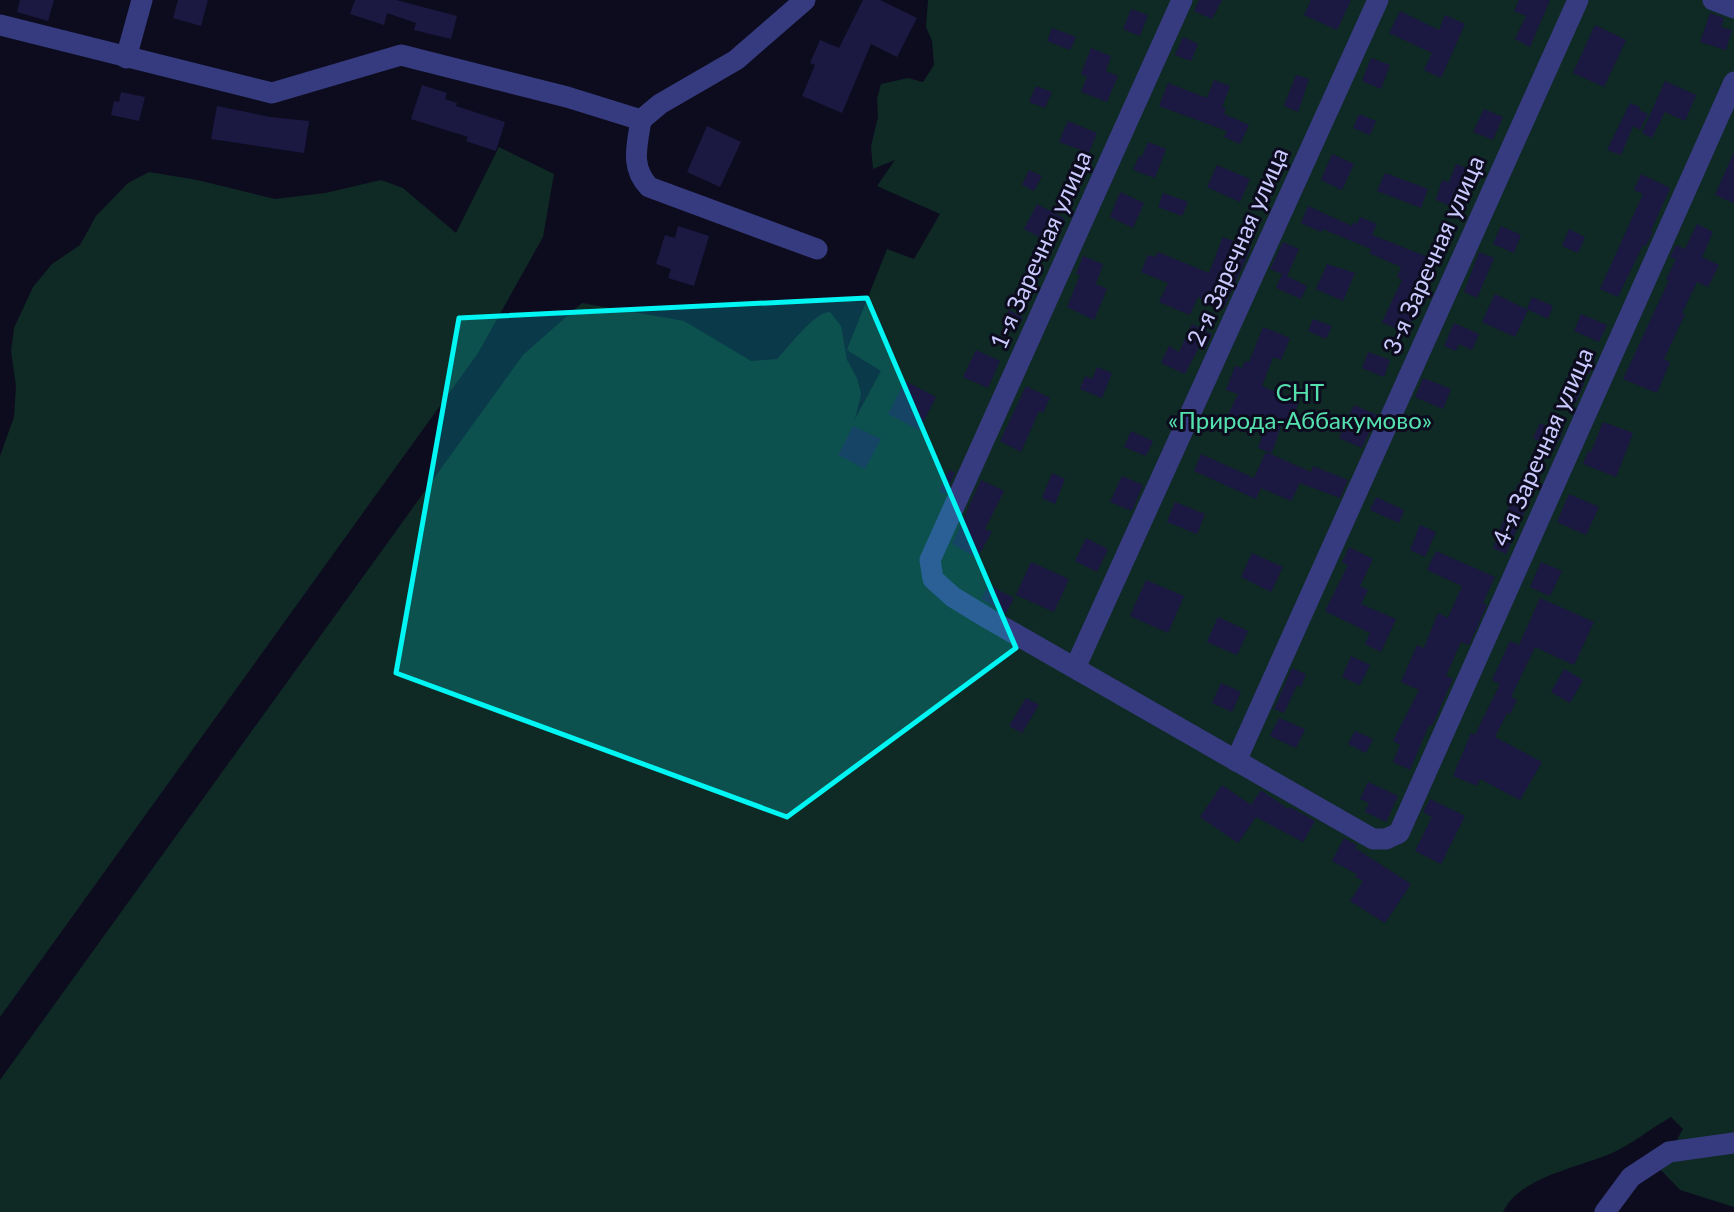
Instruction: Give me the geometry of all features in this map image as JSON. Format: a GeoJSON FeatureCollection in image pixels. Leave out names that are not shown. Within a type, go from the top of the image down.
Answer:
{"type":"FeatureCollection","features":[{"type":"Feature","properties":{"kind":"street"},"geometry":{"type":"LineString","coordinates":[[126,58],[142,0]]}},
{"type":"Feature","properties":{"kind":"street"},"geometry":{"type":"LineString","coordinates":[[804,0],[736,61],[660,104],[641,120],[636,164],[639,176],[649,187],[817,249]]}},
{"type":"Feature","properties":{"kind":"street","name":"1-я Заречная улица"},"geometry":{"type":"LineString","coordinates":[[1182,0],[930,560],[933,579],[953,597],[971,608],[1373,839],[1386,839],[1399,833]]}},
{"type":"Feature","properties":{"kind":"street","name":"2-я Заречная улица"},"geometry":{"type":"LineString","coordinates":[[1075,668],[1378,0]]}},
{"type":"Feature","properties":{"kind":"street","name":"3-я Заречная улица"},"geometry":{"type":"LineString","coordinates":[[1236,761],[1578,0]]}},
{"type":"Feature","properties":{"kind":"street"},"geometry":{"type":"LineString","coordinates":[[1713,0],[1734,8]]}},
{"type":"Feature","properties":{"kind":"street"},"geometry":{"type":"LineString","coordinates":[[0,25],[272,93],[401,55],[567,97],[641,120]]}},
{"type":"Feature","properties":{"kind":"street","name":"4-я Заречная улица"},"geometry":{"type":"LineString","coordinates":[[1399,833],[1734,82]]}},
{"type":"Feature","properties":{"kind":"street"},"geometry":{"type":"LineString","coordinates":[[1605,1212],[1631,1178],[1669,1152],[1734,1143]]}},
{"type":"Feature","properties":{"kind":"highlighted area"},"geometry":{"type":"Polygon","coordinates":[[[867,298],[1016,648],[787,817],[396,673],[459,318],[867,298]]]}},
{"type":"Feature","properties":{"kind":"green space","name":"СНТ «Природа-Аббакумово»"},"geometry":{"type":"Polygon","coordinates":[[[928,0],[1734,0],[1734,1207],[1680,1190],[1660,1169],[1683,1129],[1671,1117],[1618,1150],[1535,1182],[1511,1200],[1503,1212],[0,1212],[0,1080],[523,355],[582,303],[684,321],[751,361],[777,359],[809,324],[830,312],[841,326],[847,360],[857,378],[861,394],[855,419],[881,371],[847,350],[887,249],[914,259],[940,214],[877,186],[895,160],[873,169],[871,146],[878,117],[877,99],[881,84],[908,78],[923,82],[934,65],[932,41],[926,27],[928,0]]]}},
{"type":"Feature","properties":{"kind":"green space"},"geometry":{"type":"Polygon","coordinates":[[[499,147],[554,174],[543,237],[478,353],[0,1017],[0,456],[14,417],[16,386],[11,351],[14,328],[33,287],[52,264],[80,245],[96,216],[128,183],[149,172],[197,180],[275,199],[325,193],[381,180],[403,188],[456,233],[499,147]]]}},
{"type":"Feature","properties":{"kind":"building"},"geometry":{"type":"Polygon","coordinates":[[[20,0],[54,0],[48,21],[17,12],[20,0]]]}},
{"type":"Feature","properties":{"kind":"building"},"geometry":{"type":"Polygon","coordinates":[[[178,0],[208,0],[201,26],[173,18],[178,0]]]}},
{"type":"Feature","properties":{"kind":"building"},"geometry":{"type":"Polygon","coordinates":[[[355,0],[396,0],[457,16],[451,39],[414,30],[416,23],[387,13],[384,25],[350,14],[355,0]]]}},
{"type":"Feature","properties":{"kind":"building"},"geometry":{"type":"Polygon","coordinates":[[[863,0],[880,0],[917,18],[897,57],[871,44],[842,113],[802,96],[815,65],[810,63],[820,40],[839,48],[863,0]]]}},
{"type":"Feature","properties":{"kind":"building"},"geometry":{"type":"Polygon","coordinates":[[[1199,0],[1222,0],[1212,19],[1194,11],[1199,0]]]}},
{"type":"Feature","properties":{"kind":"building"},"geometry":{"type":"Polygon","coordinates":[[[1311,0],[1351,0],[1337,30],[1304,15],[1311,0]]]}},
{"type":"Feature","properties":{"kind":"building"},"geometry":{"type":"Polygon","coordinates":[[[1519,0],[1550,0],[1530,47],[1515,39],[1526,16],[1514,11],[1519,0]]]}},
{"type":"Feature","properties":{"kind":"building"},"geometry":{"type":"Polygon","coordinates":[[[1131,9],[1148,15],[1140,36],[1123,29],[1131,9]]]}},
{"type":"Feature","properties":{"kind":"building"},"geometry":{"type":"Polygon","coordinates":[[[1400,11],[1439,30],[1445,15],[1465,24],[1441,78],[1424,70],[1432,53],[1389,33],[1400,11]]]}},
{"type":"Feature","properties":{"kind":"building"},"geometry":{"type":"Polygon","coordinates":[[[1710,13],[1724,18],[1721,27],[1732,30],[1726,50],[1700,42],[1710,13]]]}},
{"type":"Feature","properties":{"kind":"building"},"geometry":{"type":"Polygon","coordinates":[[[1595,25],[1626,40],[1604,87],[1573,73],[1595,25]]]}},
{"type":"Feature","properties":{"kind":"building"},"geometry":{"type":"Polygon","coordinates":[[[1052,28],[1076,37],[1070,50],[1047,41],[1052,28]]]}},
{"type":"Feature","properties":{"kind":"building"},"geometry":{"type":"Polygon","coordinates":[[[1183,37],[1198,44],[1191,61],[1175,55],[1183,37]]]}},
{"type":"Feature","properties":{"kind":"building"},"geometry":{"type":"Polygon","coordinates":[[[1091,48],[1111,56],[1106,71],[1118,76],[1107,102],[1081,92],[1087,77],[1081,74],[1091,48]]]}},
{"type":"Feature","properties":{"kind":"building"},"geometry":{"type":"Polygon","coordinates":[[[1371,58],[1390,65],[1381,89],[1362,81],[1371,58]]]}},
{"type":"Feature","properties":{"kind":"building"},"geometry":{"type":"Polygon","coordinates":[[[1296,75],[1309,79],[1298,112],[1284,106],[1296,75]]]}},
{"type":"Feature","properties":{"kind":"building"},"geometry":{"type":"Polygon","coordinates":[[[1214,80],[1230,86],[1222,107],[1226,108],[1224,114],[1249,125],[1240,144],[1224,137],[1227,131],[1159,106],[1168,83],[1207,98],[1214,80]]]}},
{"type":"Feature","properties":{"kind":"building"},"geometry":{"type":"Polygon","coordinates":[[[1665,81],[1696,95],[1685,121],[1665,112],[1652,138],[1642,133],[1665,81]]]}},
{"type":"Feature","properties":{"kind":"building"},"geometry":{"type":"Polygon","coordinates":[[[422,85],[447,93],[445,99],[457,103],[456,106],[505,122],[496,151],[466,141],[468,137],[411,119],[422,85]]]}},
{"type":"Feature","properties":{"kind":"building"},"geometry":{"type":"Polygon","coordinates":[[[1036,86],[1052,92],[1045,108],[1029,102],[1036,86]]]}},
{"type":"Feature","properties":{"kind":"building"},"geometry":{"type":"Polygon","coordinates":[[[121,92],[145,97],[139,121],[111,115],[114,101],[119,102],[121,92]]]}},
{"type":"Feature","properties":{"kind":"building"},"geometry":{"type":"Polygon","coordinates":[[[1630,103],[1648,114],[1640,130],[1633,126],[1621,155],[1607,150],[1630,103]]]}},
{"type":"Feature","properties":{"kind":"building"},"geometry":{"type":"Polygon","coordinates":[[[217,106],[270,117],[309,121],[304,153],[211,139],[217,106]]]}},
{"type":"Feature","properties":{"kind":"building"},"geometry":{"type":"Polygon","coordinates":[[[1484,109],[1503,117],[1493,140],[1473,132],[1484,109]]]}},
{"type":"Feature","properties":{"kind":"building"},"geometry":{"type":"Polygon","coordinates":[[[1359,114],[1376,121],[1370,135],[1353,128],[1359,114]]]}},
{"type":"Feature","properties":{"kind":"building"},"geometry":{"type":"Polygon","coordinates":[[[1068,121],[1097,133],[1089,153],[1059,142],[1068,121]]]}},
{"type":"Feature","properties":{"kind":"building"},"geometry":{"type":"Polygon","coordinates":[[[707,126],[741,142],[720,187],[687,172],[707,126]]]}},
{"type":"Feature","properties":{"kind":"building"},"geometry":{"type":"Polygon","coordinates":[[[1148,142],[1166,149],[1155,178],[1133,170],[1148,142]]]}},
{"type":"Feature","properties":{"kind":"building"},"geometry":{"type":"Polygon","coordinates":[[[1734,152],[1734,203],[1715,195],[1734,152]]]}},
{"type":"Feature","properties":{"kind":"building"},"geometry":{"type":"Polygon","coordinates":[[[1332,154],[1354,164],[1342,190],[1321,180],[1332,154]]]}},
{"type":"Feature","properties":{"kind":"building"},"geometry":{"type":"Polygon","coordinates":[[[1456,164],[1469,169],[1453,207],[1436,200],[1442,180],[1449,182],[1456,164]]]}},
{"type":"Feature","properties":{"kind":"building"},"geometry":{"type":"Polygon","coordinates":[[[1217,165],[1250,179],[1240,202],[1207,187],[1217,165]]]}},
{"type":"Feature","properties":{"kind":"building"},"geometry":{"type":"Polygon","coordinates":[[[1029,170],[1042,176],[1034,191],[1022,185],[1029,170]]]}},
{"type":"Feature","properties":{"kind":"building"},"geometry":{"type":"Polygon","coordinates":[[[1385,173],[1428,189],[1421,208],[1377,191],[1385,173]]]}},
{"type":"Feature","properties":{"kind":"building"},"geometry":{"type":"Polygon","coordinates":[[[1641,174],[1670,188],[1651,231],[1653,232],[1646,246],[1643,245],[1618,297],[1600,289],[1643,194],[1634,190],[1641,174]]]}},
{"type":"Feature","properties":{"kind":"building"},"geometry":{"type":"Polygon","coordinates":[[[1120,192],[1144,203],[1133,228],[1110,217],[1120,192]]]}},
{"type":"Feature","properties":{"kind":"building"},"geometry":{"type":"Polygon","coordinates":[[[1163,193],[1188,202],[1182,216],[1158,207],[1163,193]]]}},
{"type":"Feature","properties":{"kind":"building"},"geometry":{"type":"Polygon","coordinates":[[[1037,204],[1064,218],[1051,243],[1024,229],[1037,204]]]}},
{"type":"Feature","properties":{"kind":"building"},"geometry":{"type":"Polygon","coordinates":[[[1308,206],[1352,226],[1354,222],[1357,224],[1360,217],[1377,224],[1372,235],[1433,259],[1410,308],[1416,311],[1406,333],[1382,322],[1402,280],[1397,277],[1401,267],[1369,253],[1371,249],[1301,223],[1308,206]]]}},
{"type":"Feature","properties":{"kind":"building"},"geometry":{"type":"Polygon","coordinates":[[[1697,224],[1713,232],[1702,257],[1719,265],[1708,287],[1697,282],[1664,359],[1670,362],[1657,393],[1623,379],[1669,280],[1666,279],[1676,259],[1670,257],[1676,245],[1685,249],[1697,224]]]}},
{"type":"Feature","properties":{"kind":"building"},"geometry":{"type":"Polygon","coordinates":[[[678,226],[709,236],[694,286],[668,278],[671,269],[656,264],[665,235],[675,238],[678,226]]]}},
{"type":"Feature","properties":{"kind":"building"},"geometry":{"type":"Polygon","coordinates":[[[1501,226],[1521,235],[1514,253],[1493,244],[1501,226]]]}},
{"type":"Feature","properties":{"kind":"building"},"geometry":{"type":"Polygon","coordinates":[[[1569,229],[1585,237],[1578,253],[1562,246],[1569,229]]]}},
{"type":"Feature","properties":{"kind":"building"},"geometry":{"type":"Polygon","coordinates":[[[1223,237],[1251,248],[1224,308],[1198,297],[1190,315],[1159,302],[1168,283],[1141,272],[1148,255],[1155,257],[1158,252],[1209,273],[1223,237]]]}},
{"type":"Feature","properties":{"kind":"building"},"geometry":{"type":"Polygon","coordinates":[[[1283,242],[1299,249],[1287,276],[1307,286],[1301,299],[1276,288],[1282,274],[1270,269],[1283,242]]]}},
{"type":"Feature","properties":{"kind":"building"},"geometry":{"type":"Polygon","coordinates":[[[1479,252],[1494,258],[1477,298],[1464,292],[1479,252]]]}},
{"type":"Feature","properties":{"kind":"building"},"geometry":{"type":"Polygon","coordinates":[[[1083,256],[1103,264],[1096,284],[1107,289],[1094,320],[1067,307],[1080,275],[1076,274],[1083,256]]]}},
{"type":"Feature","properties":{"kind":"building"},"geometry":{"type":"Polygon","coordinates":[[[1327,264],[1355,273],[1343,301],[1316,289],[1327,264]]]}},
{"type":"Feature","properties":{"kind":"building"},"geometry":{"type":"Polygon","coordinates":[[[1495,294],[1528,310],[1515,337],[1482,322],[1495,294]]]}},
{"type":"Feature","properties":{"kind":"building"},"geometry":{"type":"Polygon","coordinates":[[[1532,297],[1553,306],[1548,319],[1527,309],[1532,297]]]}},
{"type":"Feature","properties":{"kind":"building"},"geometry":{"type":"Polygon","coordinates":[[[1009,310],[1023,317],[1016,331],[1002,325],[1009,310]]]}},
{"type":"Feature","properties":{"kind":"building"},"geometry":{"type":"Polygon","coordinates":[[[1581,314],[1607,325],[1599,342],[1574,331],[1581,314]]]}},
{"type":"Feature","properties":{"kind":"building"},"geometry":{"type":"Polygon","coordinates":[[[1313,319],[1332,326],[1326,339],[1308,331],[1313,319]]]}},
{"type":"Feature","properties":{"kind":"building"},"geometry":{"type":"Polygon","coordinates":[[[1454,323],[1479,334],[1472,350],[1459,344],[1456,351],[1444,346],[1454,323]]]}},
{"type":"Feature","properties":{"kind":"building"},"geometry":{"type":"Polygon","coordinates":[[[1192,324],[1212,334],[1205,350],[1199,347],[1185,374],[1161,363],[1169,346],[1179,352],[1192,324]]]}},
{"type":"Feature","properties":{"kind":"building"},"geometry":{"type":"Polygon","coordinates":[[[1263,327],[1290,338],[1281,360],[1273,357],[1262,386],[1299,402],[1289,426],[1282,423],[1272,453],[1258,448],[1263,433],[1227,417],[1238,394],[1226,390],[1235,366],[1242,368],[1245,361],[1249,362],[1263,327]]]}},
{"type":"Feature","properties":{"kind":"building"},"geometry":{"type":"Polygon","coordinates":[[[976,350],[1000,361],[988,388],[963,377],[976,350]]]}},
{"type":"Feature","properties":{"kind":"building"},"geometry":{"type":"Polygon","coordinates":[[[1368,352],[1390,360],[1384,377],[1362,368],[1368,352]]]}},
{"type":"Feature","properties":{"kind":"building"},"geometry":{"type":"Polygon","coordinates":[[[1586,357],[1595,361],[1589,374],[1580,370],[1586,357]]]}},
{"type":"Feature","properties":{"kind":"building"},"geometry":{"type":"Polygon","coordinates":[[[1097,367],[1112,373],[1102,398],[1080,389],[1085,376],[1092,379],[1097,367]]]}},
{"type":"Feature","properties":{"kind":"building"},"geometry":{"type":"Polygon","coordinates":[[[1567,377],[1584,383],[1576,403],[1559,396],[1567,377]]]}},
{"type":"Feature","properties":{"kind":"building"},"geometry":{"type":"Polygon","coordinates":[[[1423,378],[1451,389],[1443,409],[1415,397],[1423,378]]]}},
{"type":"Feature","properties":{"kind":"building"},"geometry":{"type":"Polygon","coordinates":[[[905,381],[936,397],[919,430],[888,414],[905,381]]]}},
{"type":"Feature","properties":{"kind":"building"},"geometry":{"type":"Polygon","coordinates":[[[1026,386],[1050,398],[1043,413],[1039,411],[1021,452],[1000,441],[1026,386]]]}},
{"type":"Feature","properties":{"kind":"building"},"geometry":{"type":"Polygon","coordinates":[[[1354,405],[1377,415],[1362,448],[1339,438],[1354,405]]]}},
{"type":"Feature","properties":{"kind":"building"},"geometry":{"type":"Polygon","coordinates":[[[1603,422],[1633,433],[1616,477],[1583,464],[1603,422]]]}},
{"type":"Feature","properties":{"kind":"building"},"geometry":{"type":"Polygon","coordinates":[[[1540,423],[1562,434],[1554,449],[1533,438],[1540,423]]]}},
{"type":"Feature","properties":{"kind":"building"},"geometry":{"type":"Polygon","coordinates":[[[853,426],[881,439],[865,469],[838,455],[853,426]]]}},
{"type":"Feature","properties":{"kind":"building"},"geometry":{"type":"Polygon","coordinates":[[[1131,431],[1153,441],[1146,456],[1124,447],[1131,431]]]}},
{"type":"Feature","properties":{"kind":"building"},"geometry":{"type":"Polygon","coordinates":[[[1266,452],[1311,472],[1313,466],[1348,480],[1340,498],[1300,483],[1291,501],[1261,488],[1256,499],[1194,471],[1201,454],[1254,478],[1266,452]]]}},
{"type":"Feature","properties":{"kind":"building"},"geometry":{"type":"Polygon","coordinates":[[[949,470],[955,473],[945,494],[939,491],[949,470]]]}},
{"type":"Feature","properties":{"kind":"building"},"geometry":{"type":"Polygon","coordinates":[[[1052,473],[1065,479],[1055,504],[1042,498],[1052,473]]]}},
{"type":"Feature","properties":{"kind":"building"},"geometry":{"type":"Polygon","coordinates":[[[1122,476],[1143,485],[1132,511],[1110,502],[1122,476]]]}},
{"type":"Feature","properties":{"kind":"building"},"geometry":{"type":"Polygon","coordinates":[[[981,480],[1004,491],[985,529],[992,532],[977,558],[952,544],[981,480]]]}},
{"type":"Feature","properties":{"kind":"building"},"geometry":{"type":"Polygon","coordinates":[[[1518,483],[1534,490],[1506,554],[1493,548],[1518,483]]]}},
{"type":"Feature","properties":{"kind":"building"},"geometry":{"type":"Polygon","coordinates":[[[1569,494],[1599,507],[1586,535],[1557,522],[1569,494]]]}},
{"type":"Feature","properties":{"kind":"building"},"geometry":{"type":"Polygon","coordinates":[[[1376,497],[1404,510],[1399,523],[1370,510],[1376,497]]]}},
{"type":"Feature","properties":{"kind":"building"},"geometry":{"type":"Polygon","coordinates":[[[1175,502],[1205,514],[1197,534],[1167,522],[1175,502]]]}},
{"type":"Feature","properties":{"kind":"building"},"geometry":{"type":"Polygon","coordinates":[[[1420,525],[1436,532],[1425,557],[1410,550],[1420,525]]]}},
{"type":"Feature","properties":{"kind":"building"},"geometry":{"type":"Polygon","coordinates":[[[1086,538],[1108,549],[1097,572],[1075,561],[1086,538]]]}},
{"type":"Feature","properties":{"kind":"building"},"geometry":{"type":"Polygon","coordinates":[[[1349,547],[1373,559],[1360,586],[1368,590],[1361,604],[1396,619],[1381,652],[1365,644],[1370,633],[1325,611],[1348,565],[1342,562],[1349,547]]]}},
{"type":"Feature","properties":{"kind":"building"},"geometry":{"type":"Polygon","coordinates":[[[1436,551],[1495,577],[1483,603],[1487,605],[1469,645],[1461,642],[1446,676],[1453,679],[1410,770],[1393,762],[1400,745],[1393,741],[1419,690],[1401,682],[1417,645],[1424,648],[1438,613],[1448,618],[1462,586],[1427,570],[1436,551]]]}},
{"type":"Feature","properties":{"kind":"building"},"geometry":{"type":"Polygon","coordinates":[[[1252,553],[1283,567],[1271,592],[1241,577],[1252,553]]]}},
{"type":"Feature","properties":{"kind":"building"},"geometry":{"type":"Polygon","coordinates":[[[1031,562],[1069,579],[1054,612],[1016,595],[1031,562]]]}},
{"type":"Feature","properties":{"kind":"building"},"geometry":{"type":"Polygon","coordinates":[[[1541,562],[1562,571],[1550,596],[1530,587],[1541,562]]]}},
{"type":"Feature","properties":{"kind":"building"},"geometry":{"type":"Polygon","coordinates":[[[1146,580],[1184,596],[1168,633],[1130,616],[1146,580]]]}},
{"type":"Feature","properties":{"kind":"building"},"geometry":{"type":"Polygon","coordinates":[[[989,585],[1014,598],[1006,614],[981,599],[989,585]]]}},
{"type":"Feature","properties":{"kind":"building"},"geometry":{"type":"Polygon","coordinates":[[[1540,598],[1594,622],[1574,665],[1535,647],[1511,697],[1517,700],[1495,737],[1542,762],[1520,800],[1480,779],[1477,786],[1453,776],[1471,733],[1475,735],[1500,684],[1492,680],[1510,641],[1519,645],[1540,598]]]}},
{"type":"Feature","properties":{"kind":"building"},"geometry":{"type":"Polygon","coordinates":[[[1218,617],[1248,631],[1237,655],[1207,642],[1218,617]]]}},
{"type":"Feature","properties":{"kind":"building"},"geometry":{"type":"Polygon","coordinates":[[[1351,656],[1370,665],[1360,685],[1342,677],[1351,656]]]}},
{"type":"Feature","properties":{"kind":"building"},"geometry":{"type":"Polygon","coordinates":[[[1292,668],[1306,674],[1301,687],[1297,685],[1284,713],[1274,709],[1292,668]]]}},
{"type":"Feature","properties":{"kind":"building"},"geometry":{"type":"Polygon","coordinates":[[[1564,669],[1583,680],[1570,703],[1551,692],[1564,669]]]}},
{"type":"Feature","properties":{"kind":"building"},"geometry":{"type":"Polygon","coordinates":[[[1221,683],[1241,692],[1232,712],[1212,703],[1221,683]]]}},
{"type":"Feature","properties":{"kind":"building"},"geometry":{"type":"Polygon","coordinates":[[[1026,698],[1039,705],[1022,733],[1009,726],[1026,698]]]}},
{"type":"Feature","properties":{"kind":"building"},"geometry":{"type":"Polygon","coordinates":[[[1279,718],[1305,729],[1296,748],[1270,736],[1279,718]]]}},
{"type":"Feature","properties":{"kind":"building"},"geometry":{"type":"Polygon","coordinates":[[[1355,731],[1373,739],[1366,753],[1348,744],[1355,731]]]}},
{"type":"Feature","properties":{"kind":"building"},"geometry":{"type":"Polygon","coordinates":[[[1368,782],[1398,796],[1386,822],[1365,812],[1369,803],[1360,799],[1368,782]]]}},
{"type":"Feature","properties":{"kind":"building"},"geometry":{"type":"Polygon","coordinates":[[[1222,785],[1251,805],[1261,790],[1288,809],[1290,807],[1315,821],[1303,842],[1256,817],[1238,843],[1200,817],[1222,785]]]}},
{"type":"Feature","properties":{"kind":"building"},"geometry":{"type":"Polygon","coordinates":[[[1430,799],[1465,816],[1441,864],[1415,851],[1432,817],[1423,812],[1430,799]]]}},
{"type":"Feature","properties":{"kind":"building"},"geometry":{"type":"Polygon","coordinates":[[[1344,838],[1411,884],[1385,923],[1350,901],[1363,881],[1355,877],[1357,874],[1332,861],[1344,838]]]}}]}
